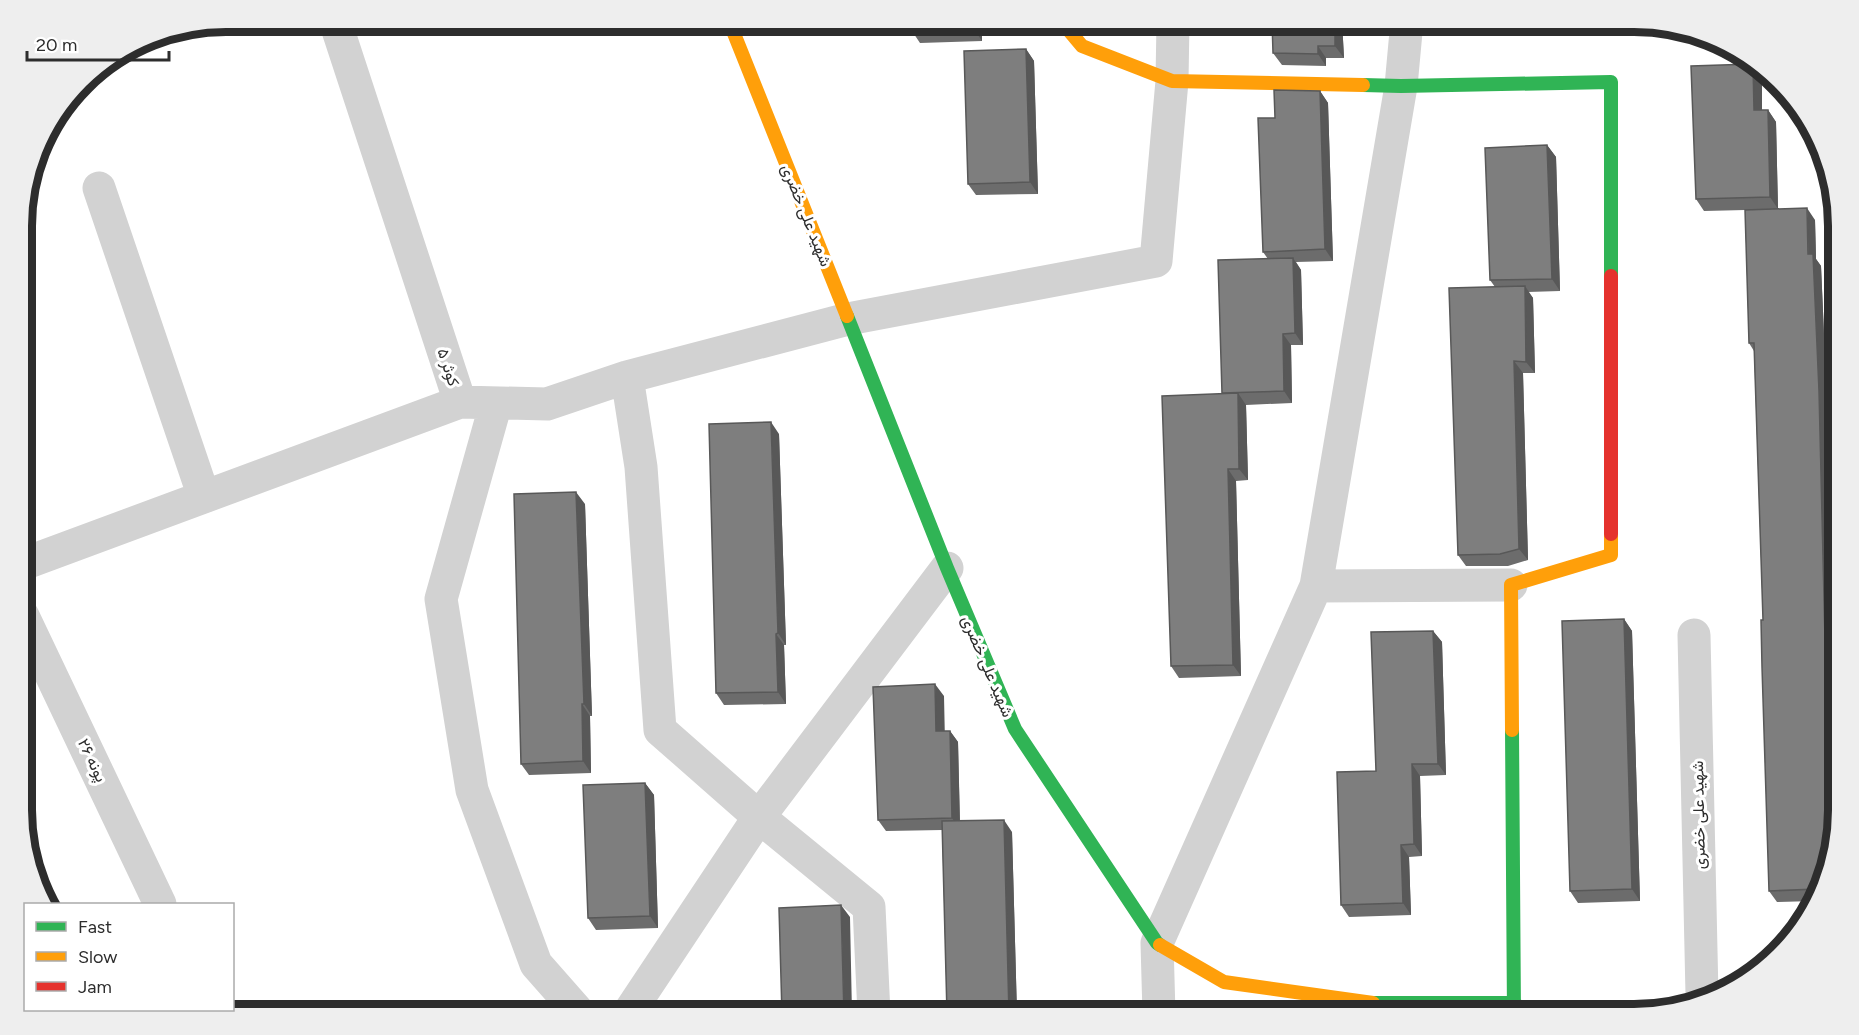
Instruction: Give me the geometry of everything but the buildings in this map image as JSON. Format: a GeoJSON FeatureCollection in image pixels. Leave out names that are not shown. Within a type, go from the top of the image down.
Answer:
{"type":"FeatureCollection","features":[{"type":"Feature","properties":{"kind":"street","name":"کوثر ۵"},"geometry":{"type":"LineString","coordinates":[[339,32],[460,402],[547,404],[627,377],[848,319],[1156,261],[1172,81]]}},
{"type":"Feature","properties":{"kind":"street","name":"شهید علی خضری"},"geometry":{"type":"LineString","coordinates":[[733,32],[947,568],[1015,729],[1157,943],[1224,982],[1377,1003]]}},
{"type":"Feature","properties":{"kind":"street"},"geometry":{"type":"LineString","coordinates":[[1070,32],[1082,46],[1172,81],[1401,86],[1611,82],[1611,555],[1510,585],[1316,586]]}},
{"type":"Feature","properties":{"kind":"street"},"geometry":{"type":"LineString","coordinates":[[1172,81],[1173,32]]}},
{"type":"Feature","properties":{"kind":"street"},"geometry":{"type":"LineString","coordinates":[[1159,1003],[1157,943],[1316,586],[1401,86],[1406,32]]}},
{"type":"Feature","properties":{"kind":"street"},"geometry":{"type":"LineString","coordinates":[[99,188],[204,497]]}},
{"type":"Feature","properties":{"kind":"street"},"geometry":{"type":"LineString","coordinates":[[627,377],[640,467],[660,730],[759,817],[869,906],[874,1004]]}},
{"type":"Feature","properties":{"kind":"street"},"geometry":{"type":"LineString","coordinates":[[32,561],[460,402]]}},
{"type":"Feature","properties":{"kind":"street"},"geometry":{"type":"LineString","coordinates":[[496,403],[441,599],[472,790],[536,964],[571,1004]]}},
{"type":"Feature","properties":{"kind":"street"},"geometry":{"type":"LineString","coordinates":[[635,1004],[759,817],[947,568]]}},
{"type":"Feature","properties":{"kind":"street"},"geometry":{"type":"LineString","coordinates":[[1510,585],[1515,1003]]}},
{"type":"Feature","properties":{"kind":"street","name":"پونه ۲۶"},"geometry":{"type":"LineString","coordinates":[[32,635],[160,903]]}},
{"type":"Feature","properties":{"kind":"street","name":"شهید علی خضری"},"geometry":{"type":"LineString","coordinates":[[1694,635],[1702,990]]}},
{"type":"Feature","properties":{"kind":"traffic: fast"},"geometry":{"type":"LineString","coordinates":[[1363,85],[1611,82],[1611,276]]}},
{"type":"Feature","properties":{"kind":"traffic: fast"},"geometry":{"type":"LineString","coordinates":[[847,316],[947,568],[1015,729],[1160,945]]}},
{"type":"Feature","properties":{"kind":"traffic: fast"},"geometry":{"type":"LineString","coordinates":[[1512,730],[1514,1003]]}},
{"type":"Feature","properties":{"kind":"traffic: fast"},"geometry":{"type":"LineString","coordinates":[[1373,1003],[1515,1003]]}},
{"type":"Feature","properties":{"kind":"traffic: slow"},"geometry":{"type":"LineString","coordinates":[[733,32],[847,316]]}},
{"type":"Feature","properties":{"kind":"traffic: slow"},"geometry":{"type":"LineString","coordinates":[[1070,32],[1082,46],[1172,81],[1363,85]]}},
{"type":"Feature","properties":{"kind":"traffic: slow"},"geometry":{"type":"LineString","coordinates":[[1512,730],[1511,585],[1611,555],[1611,534]]}},
{"type":"Feature","properties":{"kind":"traffic: slow"},"geometry":{"type":"LineString","coordinates":[[1160,945],[1224,982],[1373,1003]]}},
{"type":"Feature","properties":{"kind":"traffic: jam"},"geometry":{"type":"LineString","coordinates":[[1611,276],[1611,534]]}}]}
